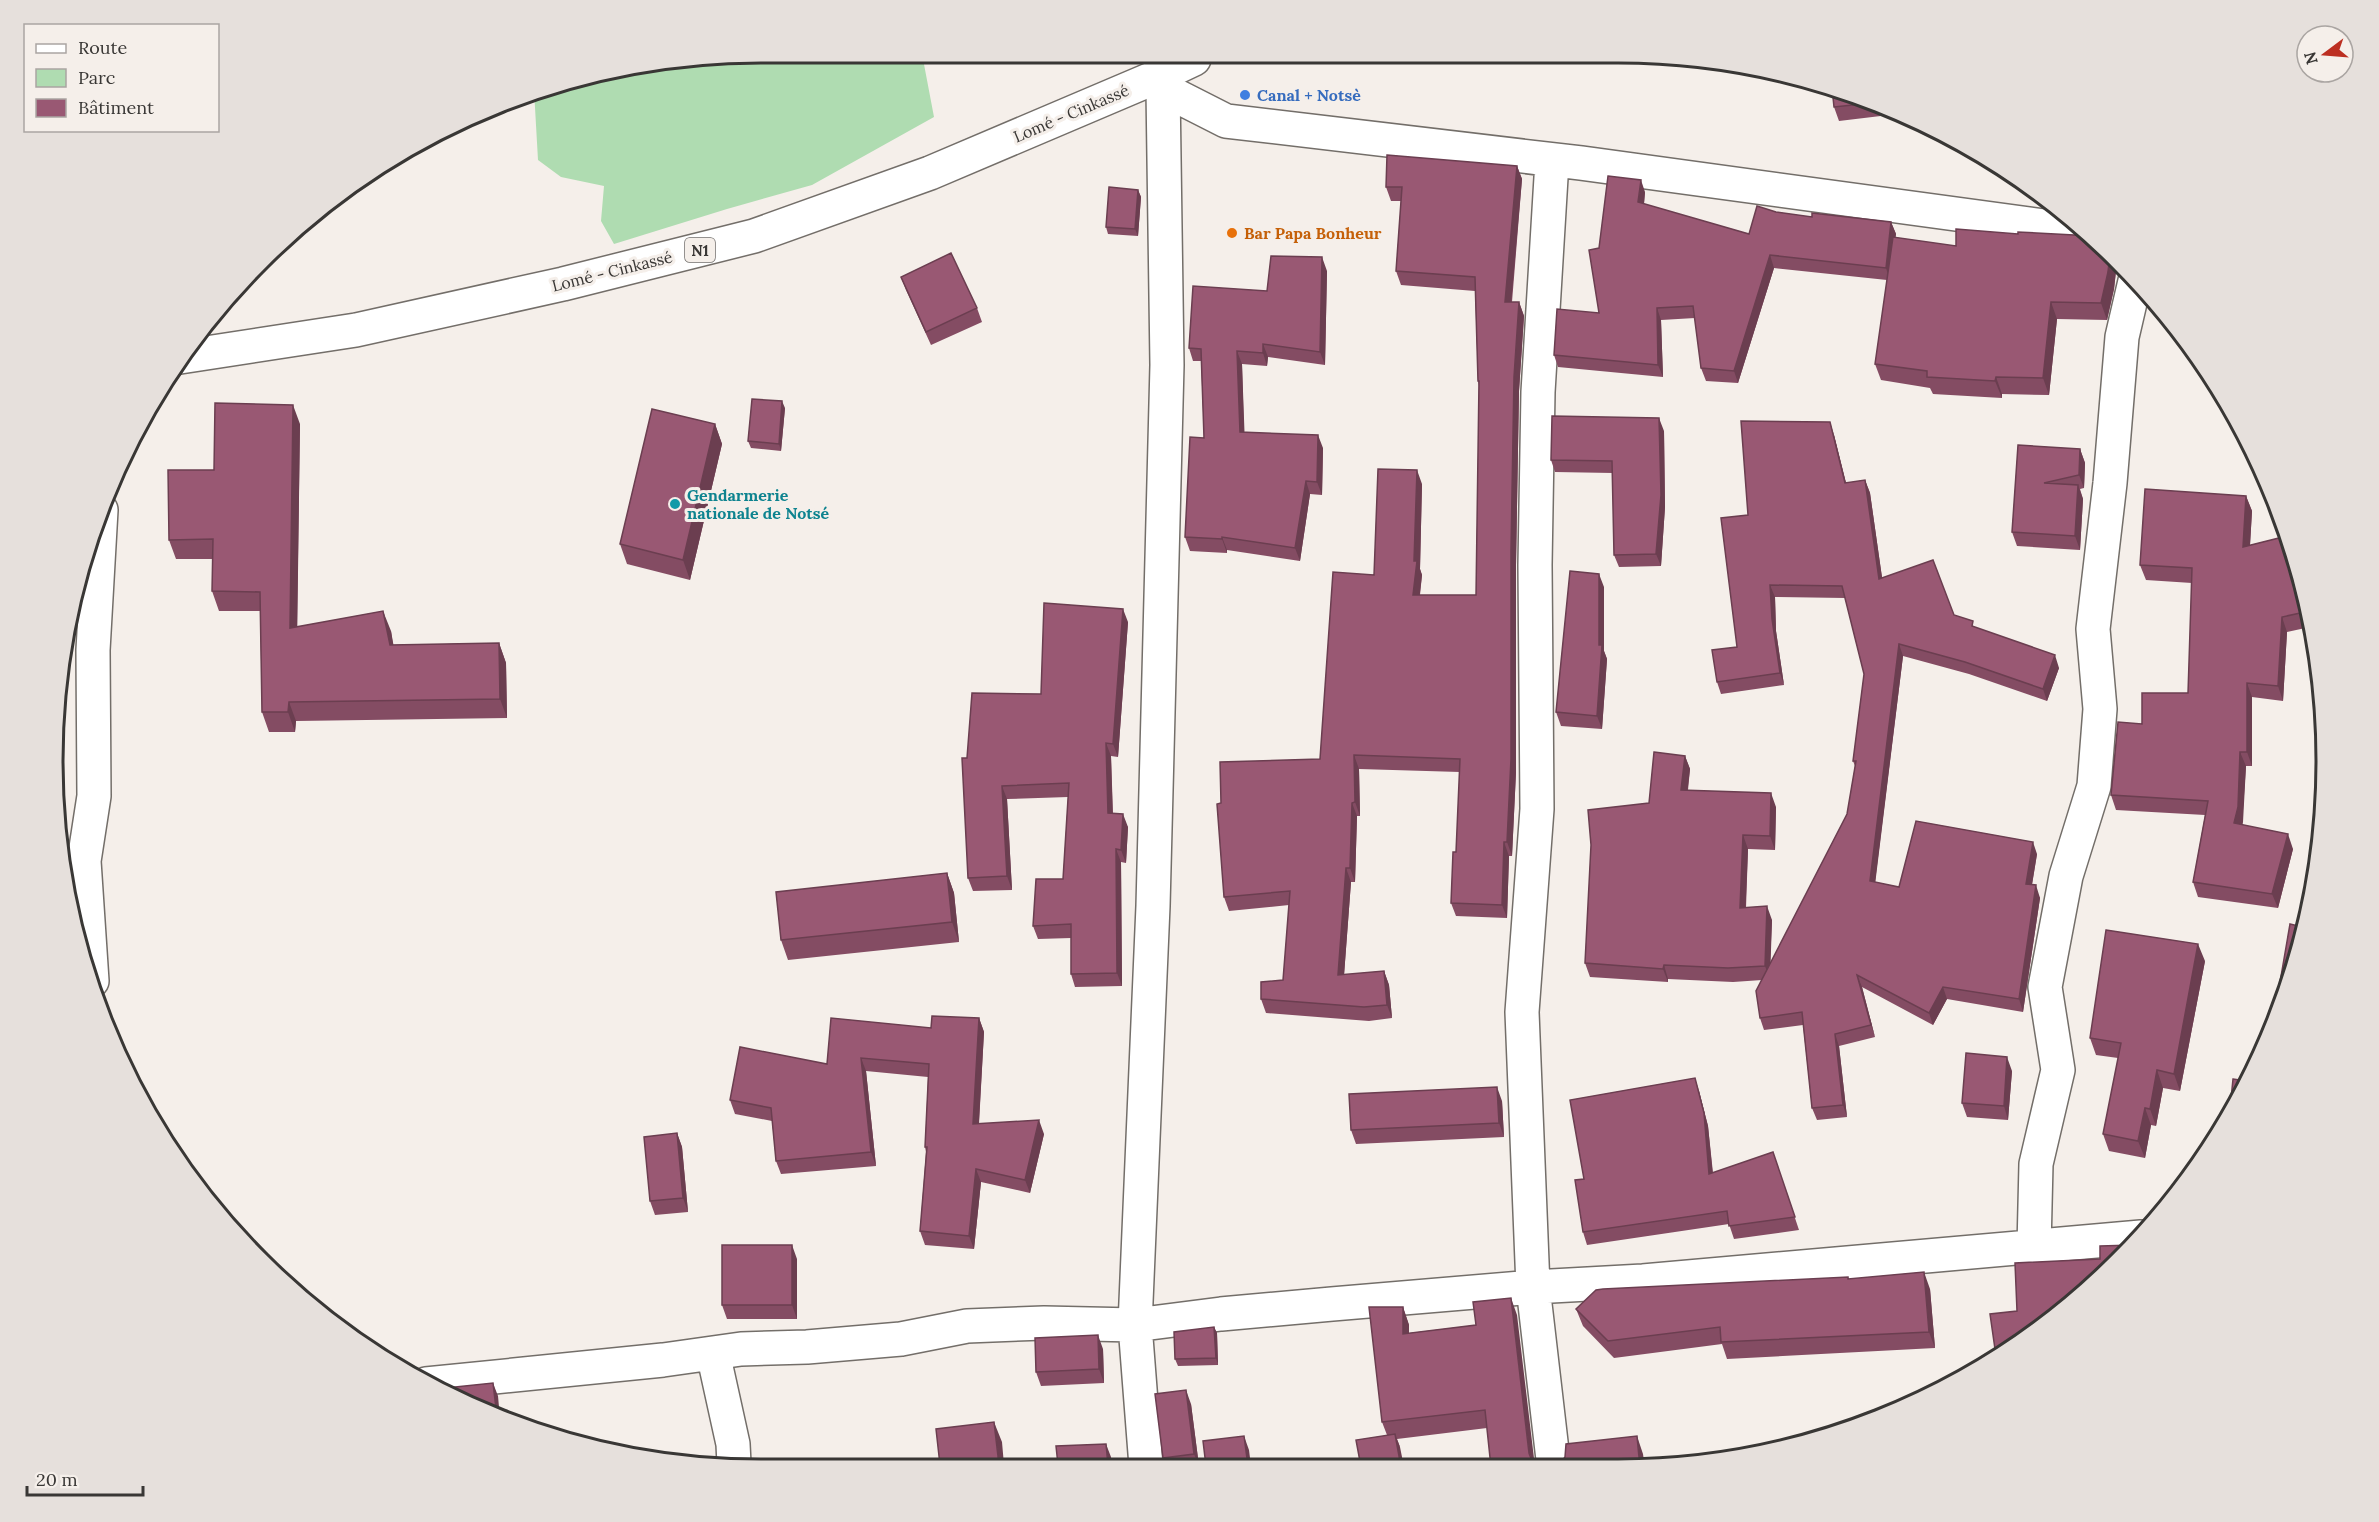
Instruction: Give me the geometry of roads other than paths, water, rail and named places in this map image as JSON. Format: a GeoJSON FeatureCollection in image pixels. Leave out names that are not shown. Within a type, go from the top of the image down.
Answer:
{"type":"FeatureCollection","features":[{"type":"Feature","properties":{"kind":"main road","name":"Lomé - Cinkassé"},"geometry":{"type":"LineString","coordinates":[[194,355],[356,330],[563,284],[754,236],[930,173],[1160,83],[1188,63]]}},
{"type":"Feature","properties":{"kind":"main road"},"geometry":{"type":"LineString","coordinates":[[1160,83],[1226,121],[1552,161],[1581,162],[2070,230]]}},
{"type":"Feature","properties":{"kind":"main road"},"geometry":{"type":"LineString","coordinates":[[1145,1459],[1135,1325],[1153,906],[1167,365],[1160,83]]}},
{"type":"Feature","properties":{"kind":"main road"},"geometry":{"type":"LineString","coordinates":[[1552,161],[1538,392],[1535,565],[1538,809],[1522,1012],[1533,1287],[1553,1459]]}},
{"type":"Feature","properties":{"kind":"main road"},"geometry":{"type":"LineString","coordinates":[[2034,1247],[2036,1164],[2058,1070],[2045,987],[2066,876],[2094,786],[2100,709],[2093,629],[2110,483],[2122,337],[2132,289]]}},
{"type":"Feature","properties":{"kind":"main road"},"geometry":{"type":"LineString","coordinates":[[90,952],[84,861],[94,796],[93,650],[99,539]]}},
{"type":"Feature","properties":{"kind":"main road"},"geometry":{"type":"LineString","coordinates":[[443,1382],[741,1348],[807,1347],[901,1339],[967,1326],[1044,1323],[1135,1325],[1221,1314],[1533,1287],[1655,1280],[2127,1238]]}},
{"type":"Feature","properties":{"kind":"main road"},"geometry":{"type":"LineString","coordinates":[[713,1353],[734,1444],[734,1458]]}},
{"type":"Feature","properties":{"kind":"place","name":"Canal + Notsè"},"geometry":{"type":"Point","coordinates":[1245,95]}},
{"type":"Feature","properties":{"kind":"place","name":"Bar Papa Bonheur"},"geometry":{"type":"Point","coordinates":[1232,233]}},
{"type":"Feature","properties":{"kind":"place","name":"Gendarmerie nationale de Notsé"},"geometry":{"type":"Point","coordinates":[675,504]}}]}
